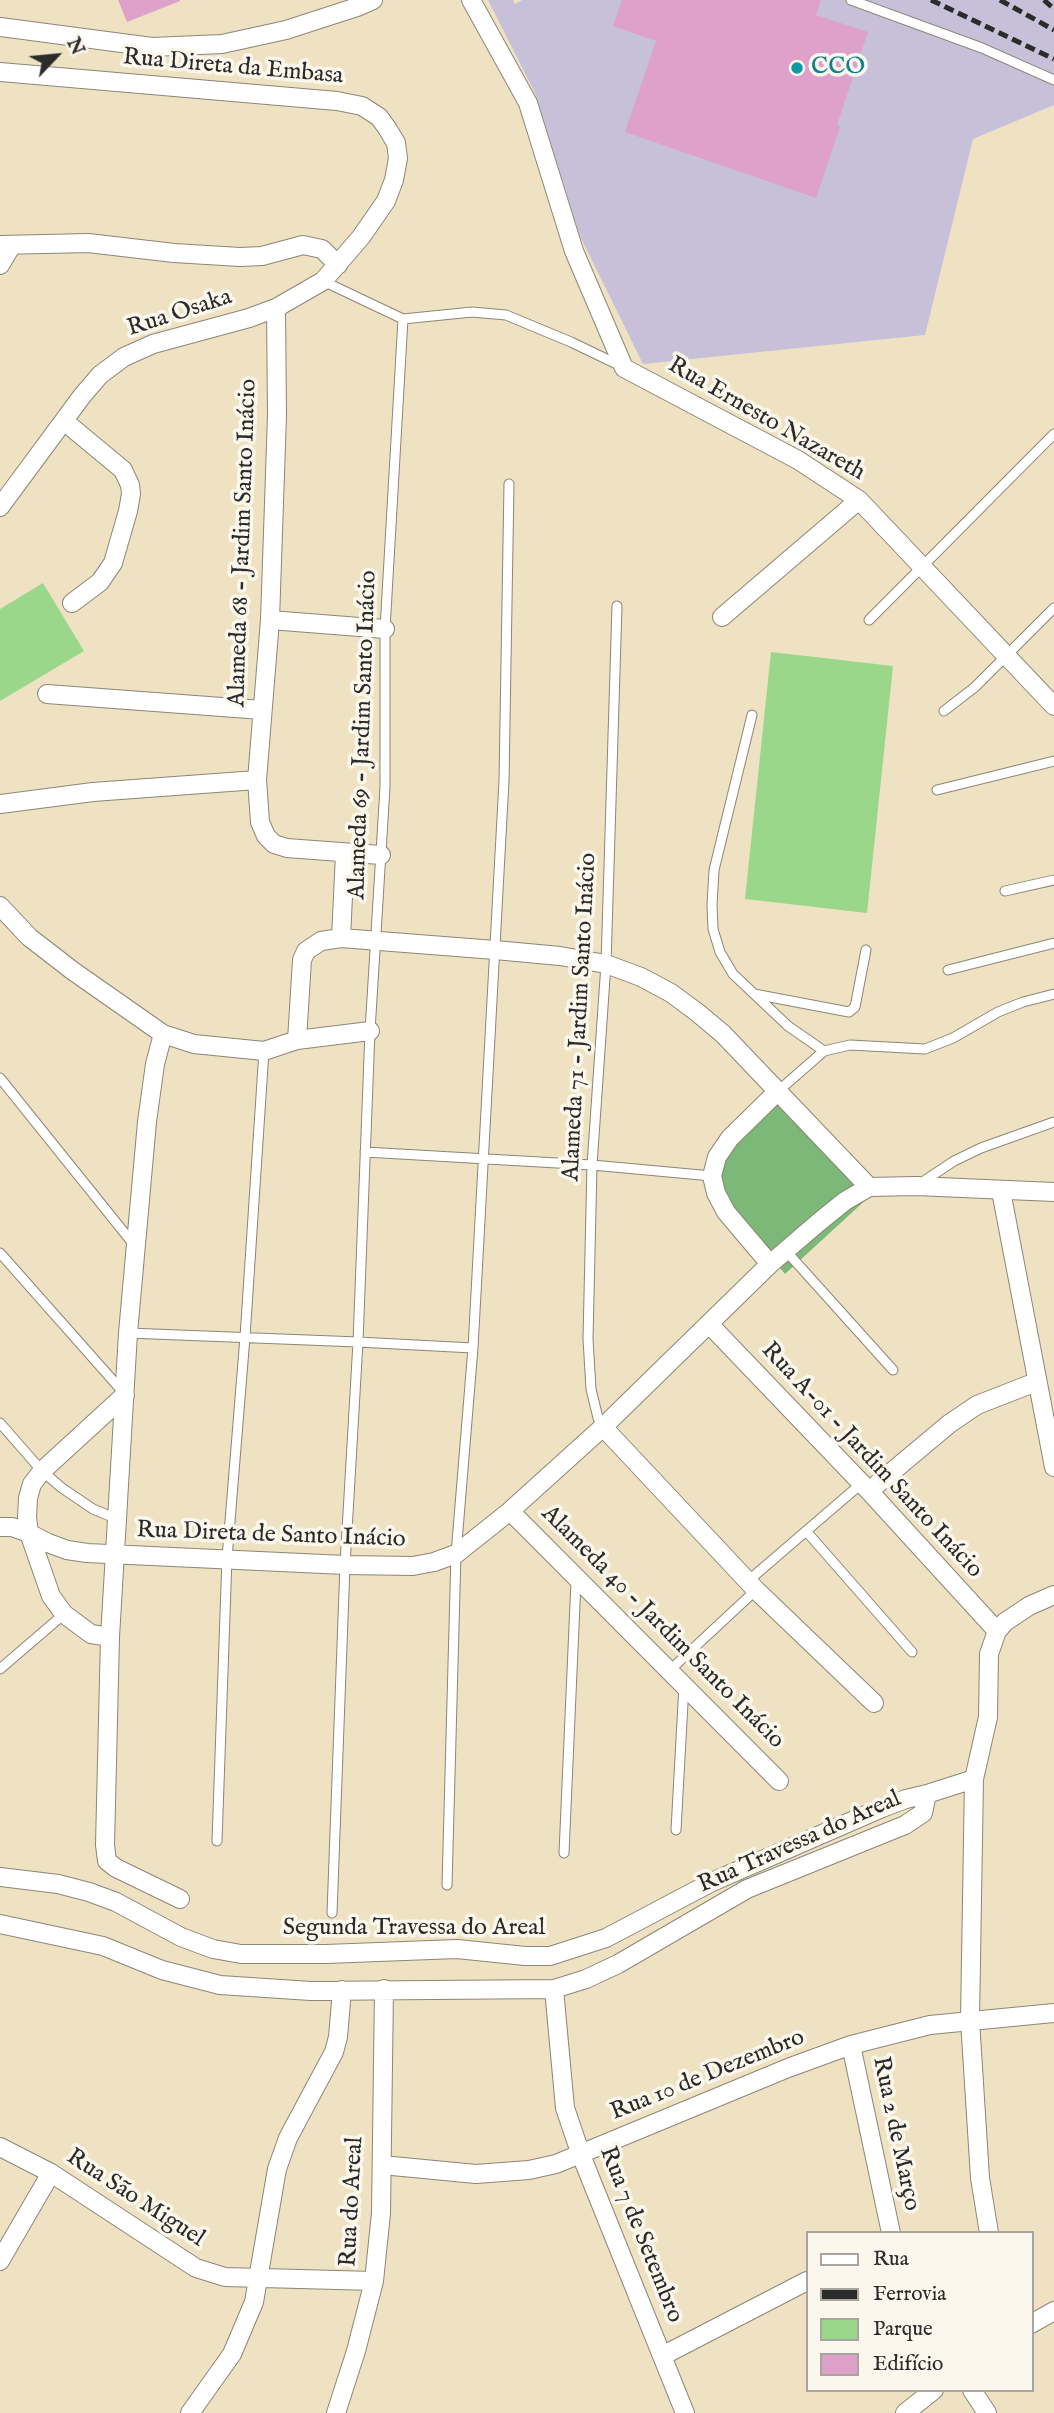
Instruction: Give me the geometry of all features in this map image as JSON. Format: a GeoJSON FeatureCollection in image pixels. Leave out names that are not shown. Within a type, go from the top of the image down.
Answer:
{"type":"FeatureCollection","features":[{"type":"Feature","properties":{"kind":"street"},"geometry":{"type":"LineString","coordinates":[[0,27],[152,47],[222,44],[286,30],[373,0]]}},
{"type":"Feature","properties":{"kind":"street"},"geometry":{"type":"LineString","coordinates":[[471,0],[527,103],[574,251],[624,368]]}},
{"type":"Feature","properties":{"kind":"street","name":"Rua Direta da Embasa"},"geometry":{"type":"LineString","coordinates":[[0,72],[337,101],[362,106],[379,117],[396,143],[398,158],[386,201],[373,221],[323,281],[275,308]]}},
{"type":"Feature","properties":{"kind":"street"},"geometry":{"type":"LineString","coordinates":[[0,265],[6,245],[115,244],[174,253],[240,257],[262,256],[303,245],[322,249],[338,265]]}},
{"type":"Feature","properties":{"kind":"street","name":"Rua Osaka"},"geometry":{"type":"LineString","coordinates":[[0,507],[100,375],[124,358],[153,344],[249,318],[275,308]]}},
{"type":"Feature","properties":{"kind":"street","name":"Alameda 68 - Jardim Santo Inácio"},"geometry":{"type":"LineString","coordinates":[[275,308],[277,415],[270,620],[257,780],[260,822],[266,836],[274,844],[287,848],[381,855]]}},
{"type":"Feature","properties":{"kind":"street","name":"Rua Ernesto Nazareth"},"geometry":{"type":"LineString","coordinates":[[624,368],[798,460],[859,500],[1054,706]]}},
{"type":"Feature","properties":{"kind":"street"},"geometry":{"type":"LineString","coordinates":[[64,422],[123,470],[131,494],[113,562],[100,582],[72,603]]}},
{"type":"Feature","properties":{"kind":"street"},"geometry":{"type":"LineString","coordinates":[[722,617],[859,500]]}},
{"type":"Feature","properties":{"kind":"street"},"geometry":{"type":"LineString","coordinates":[[270,620],[385,629]]}},
{"type":"Feature","properties":{"kind":"street"},"geometry":{"type":"LineString","coordinates":[[47,694],[262,710]]}},
{"type":"Feature","properties":{"kind":"street"},"geometry":{"type":"LineString","coordinates":[[0,804],[93,792],[257,780]]}},
{"type":"Feature","properties":{"kind":"street"},"geometry":{"type":"LineString","coordinates":[[341,938],[345,854]]}},
{"type":"Feature","properties":{"kind":"street"},"geometry":{"type":"LineString","coordinates":[[0,906],[29,937],[163,1034],[194,1044],[264,1051],[297,1041],[370,1031]]}},
{"type":"Feature","properties":{"kind":"street"},"geometry":{"type":"LineString","coordinates":[[297,1041],[302,960],[312,946],[321,941],[341,938],[495,950],[560,956],[606,964],[641,977],[671,993],[723,1034],[869,1186],[1054,1192]]}},
{"type":"Feature","properties":{"kind":"street","name":"Rua Direta de Santo Inácio"},"geometry":{"type":"LineString","coordinates":[[163,1034],[155,1064],[147,1122],[128,1334],[115,1554],[413,1566],[456,1554],[510,1511],[603,1427],[771,1264],[845,1201],[869,1186]]}},
{"type":"Feature","properties":{"kind":"street"},"geometry":{"type":"LineString","coordinates":[[771,1264],[726,1213],[716,1193],[712,1176],[717,1157],[730,1138],[777,1092]]}},
{"type":"Feature","properties":{"kind":"street"},"geometry":{"type":"LineString","coordinates":[[1001,1191],[1054,1467]]}},
{"type":"Feature","properties":{"kind":"street","name":"Rua A-01 - Jardim Santo Inácio"},"geometry":{"type":"LineString","coordinates":[[709,1324],[866,1487],[997,1631]]}},
{"type":"Feature","properties":{"kind":"street"},"geometry":{"type":"LineString","coordinates":[[866,1487],[977,1405],[1036,1382]]}},
{"type":"Feature","properties":{"kind":"street"},"geometry":{"type":"LineString","coordinates":[[110,1637],[90,1634],[64,1614],[51,1597],[29,1533],[28,1498],[32,1484],[42,1471],[125,1395]]}},
{"type":"Feature","properties":{"kind":"street"},"geometry":{"type":"LineString","coordinates":[[603,1427],[752,1586],[874,1703]]}},
{"type":"Feature","properties":{"kind":"street","name":"Alameda 40 - Jardim Santo Inácio"},"geometry":{"type":"LineString","coordinates":[[510,1511],[779,1781]]}},
{"type":"Feature","properties":{"kind":"street"},"geometry":{"type":"LineString","coordinates":[[0,1527],[12,1527],[67,1550],[115,1554],[110,1637],[105,1854],[107,1861],[116,1868],[180,1899]]}},
{"type":"Feature","properties":{"kind":"street"},"geometry":{"type":"LineString","coordinates":[[989,2231],[980,2178],[970,2020],[974,1779],[989,1717],[989,1654],[997,1631],[1004,1622],[1029,1606],[1054,1595]]}},
{"type":"Feature","properties":{"kind":"street","name":"Segunda Travessa do Areal"},"geometry":{"type":"LineString","coordinates":[[0,1877],[58,1884],[89,1892],[116,1902],[181,1937],[213,1949],[241,1954],[457,1949],[551,1956],[606,1938],[712,1882],[882,1808],[974,1779]]}},
{"type":"Feature","properties":{"kind":"street","name":"Rua Travessa do Areal"},"geometry":{"type":"LineString","coordinates":[[554,1989],[586,1979],[618,1964],[747,1889],[905,1825],[923,1813],[927,1794]]}},
{"type":"Feature","properties":{"kind":"street"},"geometry":{"type":"LineString","coordinates":[[0,1924],[103,1946],[162,1970],[199,1981],[263,1989],[554,1989]]}},
{"type":"Feature","properties":{"kind":"street","name":"Rua do Areal"},"geometry":{"type":"LineString","coordinates":[[341,2411],[374,2281],[382,2165],[384,1989]]}},
{"type":"Feature","properties":{"kind":"street","name":"Rua 7 de Setembro"},"geometry":{"type":"LineString","coordinates":[[554,1989],[565,2108],[581,2155],[685,2413]]}},
{"type":"Feature","properties":{"kind":"street"},"geometry":{"type":"LineString","coordinates":[[190,2413],[232,2354],[254,2302],[277,2169],[288,2138],[334,2052],[342,1990]]}},
{"type":"Feature","properties":{"kind":"street","name":"Rua 10 de Dezembro"},"geometry":{"type":"LineString","coordinates":[[382,2165],[446,2172],[500,2173],[556,2164],[851,2045],[911,2029],[970,2020],[1054,2013]]}},
{"type":"Feature","properties":{"kind":"street","name":"Rua 2 de Março"},"geometry":{"type":"LineString","coordinates":[[851,2045],[891,2231]]}},
{"type":"Feature","properties":{"kind":"street","name":"Rua São Miguel"},"geometry":{"type":"LineString","coordinates":[[0,2147],[51,2173],[196,2269],[225,2277],[374,2281]]}},
{"type":"Feature","properties":{"kind":"street"},"geometry":{"type":"LineString","coordinates":[[0,2262],[51,2173]]}},
{"type":"Feature","properties":{"kind":"street"},"geometry":{"type":"LineString","coordinates":[[662,2356],[806,2282]]}},
{"type":"Feature","properties":{"kind":"street"},"geometry":{"type":"LineString","coordinates":[[1033,2323],[1054,2311]]}},
{"type":"Feature","properties":{"kind":"street"},"geometry":{"type":"LineString","coordinates":[[905,2413],[931,2392]]}},
{"type":"Feature","properties":{"kind":"street"},"geometry":{"type":"LineString","coordinates":[[973,2392],[987,2413]]}},
{"type":"Feature","properties":{"kind":"lane"},"geometry":{"type":"LineString","coordinates":[[851,0],[982,48],[1054,80]]}},
{"type":"Feature","properties":{"kind":"lane"},"geometry":{"type":"LineString","coordinates":[[323,281],[403,319]]}},
{"type":"Feature","properties":{"kind":"lane","name":"Rua Ernesto Nazareth"},"geometry":{"type":"LineString","coordinates":[[403,319],[472,312],[506,315],[624,368]]}},
{"type":"Feature","properties":{"kind":"lane","name":"Alameda 69 - Jardim Santo Inácio"},"geometry":{"type":"LineString","coordinates":[[332,1913],[370,1031],[385,787],[385,629],[403,319]]}},
{"type":"Feature","properties":{"kind":"lane"},"geometry":{"type":"LineString","coordinates":[[869,620],[1054,434]]}},
{"type":"Feature","properties":{"kind":"lane"},"geometry":{"type":"LineString","coordinates":[[447,1885],[456,1554],[473,1348],[504,781],[509,484]]}},
{"type":"Feature","properties":{"kind":"lane","name":"Alameda 71 - Jardim Santo Inácio"},"geometry":{"type":"LineString","coordinates":[[603,1427],[591,1389],[588,1339],[592,1165],[606,964],[617,606]]}},
{"type":"Feature","properties":{"kind":"lane"},"geometry":{"type":"LineString","coordinates":[[944,711],[975,687],[1054,608]]}},
{"type":"Feature","properties":{"kind":"lane"},"geometry":{"type":"LineString","coordinates":[[752,715],[714,870],[713,929],[720,952],[733,974],[788,1026],[824,1051]]}},
{"type":"Feature","properties":{"kind":"lane"},"geometry":{"type":"LineString","coordinates":[[937,790],[1054,761]]}},
{"type":"Feature","properties":{"kind":"lane"},"geometry":{"type":"LineString","coordinates":[[1005,891],[1054,880]]}},
{"type":"Feature","properties":{"kind":"lane"},"geometry":{"type":"LineString","coordinates":[[948,970],[1054,943]]}},
{"type":"Feature","properties":{"kind":"lane"},"geometry":{"type":"LineString","coordinates":[[752,994],[849,1012],[855,1007],[866,950]]}},
{"type":"Feature","properties":{"kind":"lane"},"geometry":{"type":"LineString","coordinates":[[777,1092],[824,1051],[850,1045],[925,1049],[953,1038],[998,1012],[1054,994]]}},
{"type":"Feature","properties":{"kind":"lane"},"geometry":{"type":"LineString","coordinates":[[217,1841],[228,1558],[264,1051]]}},
{"type":"Feature","properties":{"kind":"lane"},"geometry":{"type":"LineString","coordinates":[[0,1078],[136,1247]]}},
{"type":"Feature","properties":{"kind":"lane"},"geometry":{"type":"LineString","coordinates":[[916,1186],[954,1161],[981,1148],[1054,1122]]}},
{"type":"Feature","properties":{"kind":"lane"},"geometry":{"type":"LineString","coordinates":[[365,1152],[592,1165],[712,1176]]}},
{"type":"Feature","properties":{"kind":"lane"},"geometry":{"type":"LineString","coordinates":[[786,1251],[893,1370]]}},
{"type":"Feature","properties":{"kind":"lane"},"geometry":{"type":"LineString","coordinates":[[0,1253],[125,1395]]}},
{"type":"Feature","properties":{"kind":"lane"},"geometry":{"type":"LineString","coordinates":[[128,1334],[473,1348]]}},
{"type":"Feature","properties":{"kind":"lane"},"geometry":{"type":"LineString","coordinates":[[0,1423],[42,1471],[62,1488],[93,1509],[117,1519]]}},
{"type":"Feature","properties":{"kind":"lane"},"geometry":{"type":"LineString","coordinates":[[670,1670],[806,1531],[866,1487]]}},
{"type":"Feature","properties":{"kind":"lane"},"geometry":{"type":"LineString","coordinates":[[806,1531],[912,1652]]}},
{"type":"Feature","properties":{"kind":"lane"},"geometry":{"type":"LineString","coordinates":[[564,1853],[577,1576]]}},
{"type":"Feature","properties":{"kind":"lane"},"geometry":{"type":"LineString","coordinates":[[0,1668],[64,1614]]}},
{"type":"Feature","properties":{"kind":"lane"},"geometry":{"type":"LineString","coordinates":[[676,1830],[684,1683]]}},
{"type":"Feature","properties":{"kind":"shaded area"},"geometry":{"type":"Polygon","coordinates":[[[488,0],[513,0],[515,4],[522,0],[1054,0],[1054,105],[973,139],[925,335],[643,364],[580,236],[535,93],[488,0]]]}},
{"type":"Feature","properties":{"kind":"green space"},"geometry":{"type":"Polygon","coordinates":[[[43,583],[84,651],[0,701],[0,609],[43,583]]]}},
{"type":"Feature","properties":{"kind":"green space"},"geometry":{"type":"Polygon","coordinates":[[[771,652],[893,666],[867,913],[745,899],[771,652]]]}},
{"type":"Feature","properties":{"kind":"green space"},"geometry":{"type":"Polygon","coordinates":[[[783,1094],[870,1196],[785,1274],[732,1211],[718,1175],[725,1149],[783,1094]]]}},
{"type":"Feature","properties":{"kind":"building"},"geometry":{"type":"Polygon","coordinates":[[[118,0],[180,0],[180,1],[127,22],[118,0]]]}},
{"type":"Feature","properties":{"kind":"building"},"geometry":{"type":"Polygon","coordinates":[[[622,0],[821,0],[816,15],[868,32],[816,198],[625,132],[656,41],[613,26],[622,0]]]}},
{"type":"Feature","properties":{"kind":"railway"},"geometry":{"type":"LineString","coordinates":[[931,0],[1054,59]]}},
{"type":"Feature","properties":{"kind":"railway"},"geometry":{"type":"LineString","coordinates":[[1000,0],[1054,30]]}},
{"type":"Feature","properties":{"kind":"railway"},"geometry":{"type":"LineString","coordinates":[[1044,0],[1054,9]]}},
{"type":"Feature","properties":{"kind":"place","name":"CCO"},"geometry":{"type":"Point","coordinates":[797,68]}}]}
